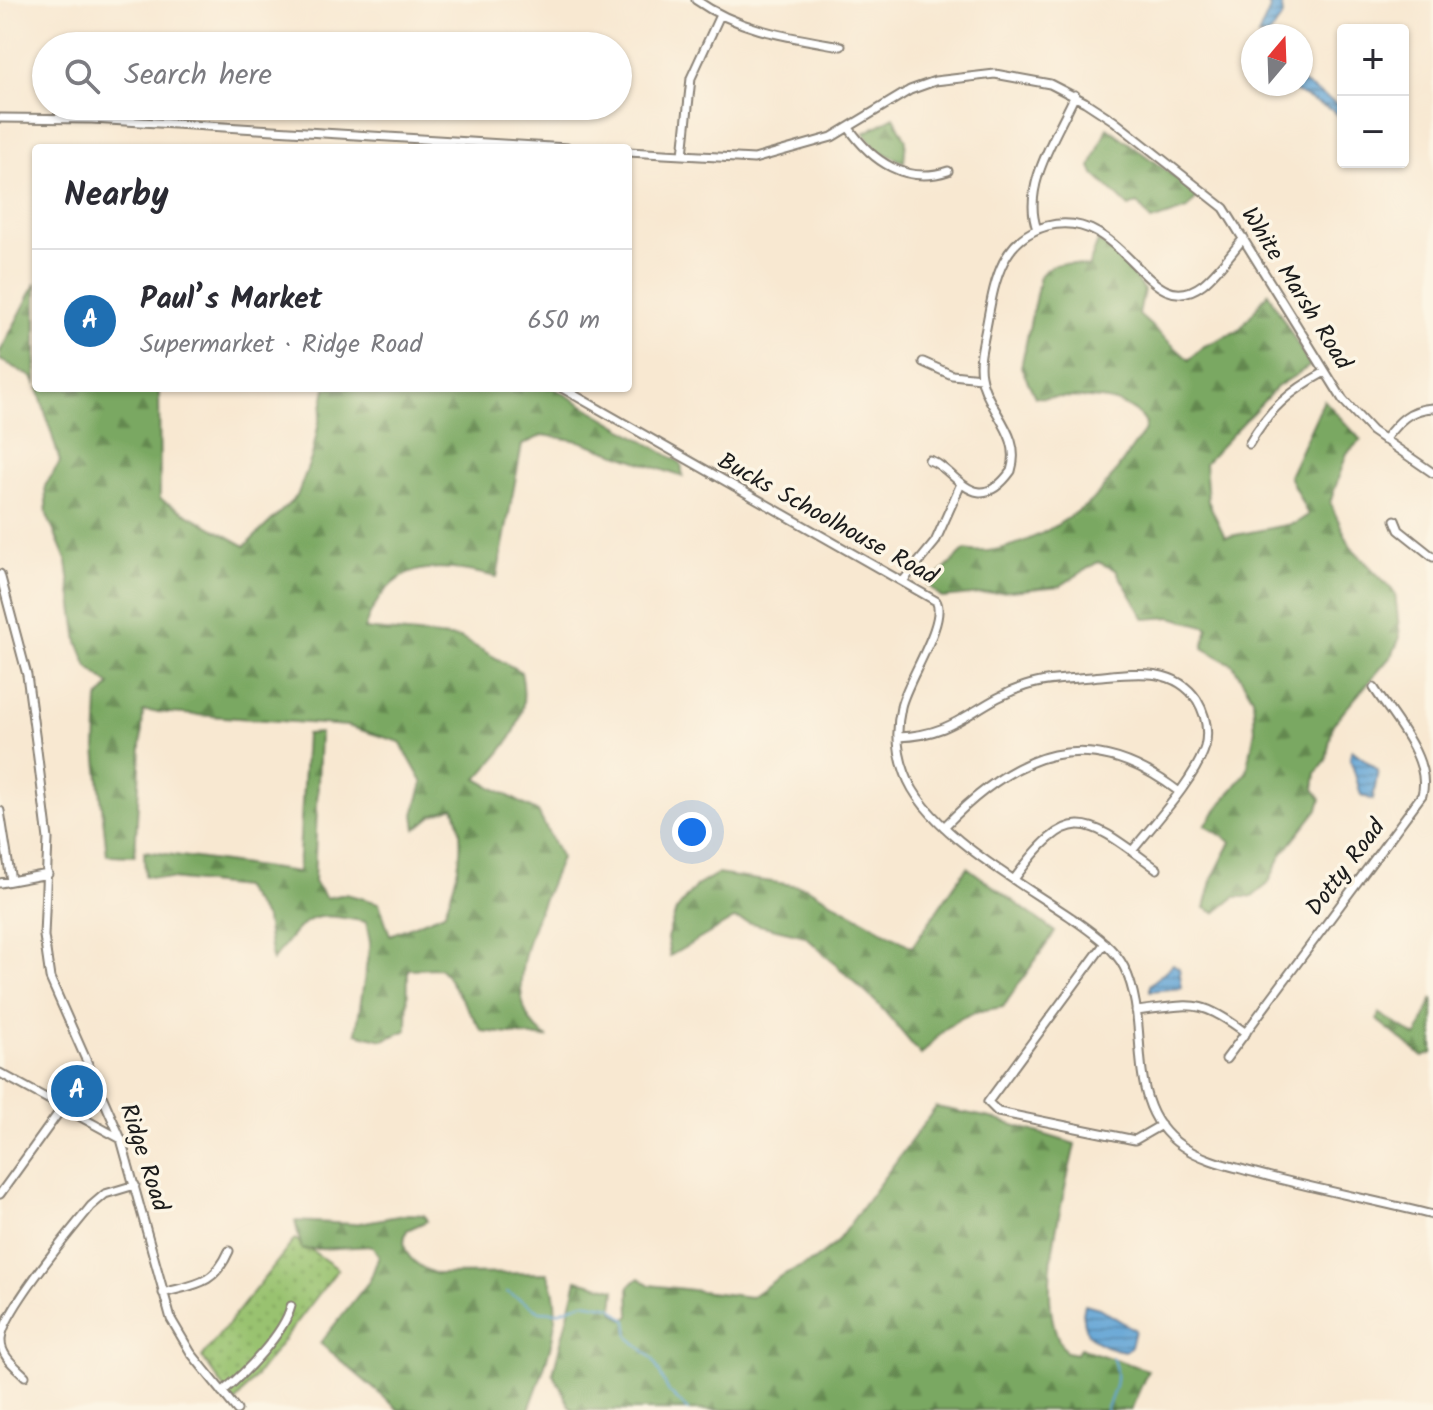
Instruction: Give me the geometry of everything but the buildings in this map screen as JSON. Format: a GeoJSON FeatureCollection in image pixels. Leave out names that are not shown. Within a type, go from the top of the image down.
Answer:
{"type":"FeatureCollection","features":[{"type":"Feature","properties":{"kind":"street"},"geometry":{"type":"LineString","coordinates":[[696,0],[720,15],[758,31],[841,46]]}},
{"type":"Feature","properties":{"kind":"street"},"geometry":{"type":"LineString","coordinates":[[683,155],[691,78],[720,15]]}},
{"type":"Feature","properties":{"kind":"street","name":"White Marsh Road"},"geometry":{"type":"LineString","coordinates":[[632,152],[754,159],[813,145],[849,128],[910,90],[953,77],[1024,77],[1075,95],[1213,196],[1244,238],[1352,412],[1384,440],[1433,473]]}},
{"type":"Feature","properties":{"kind":"street"},"geometry":{"type":"LineString","coordinates":[[1037,229],[1031,207],[1034,188],[1075,95]]}},
{"type":"Feature","properties":{"kind":"street"},"geometry":{"type":"LineString","coordinates":[[0,118],[32,118]]}},
{"type":"Feature","properties":{"kind":"street"},"geometry":{"type":"LineString","coordinates":[[108,120],[485,144]]}},
{"type":"Feature","properties":{"kind":"street"},"geometry":{"type":"LineString","coordinates":[[849,128],[866,152],[885,165],[925,176],[948,171]]}},
{"type":"Feature","properties":{"kind":"street"},"geometry":{"type":"LineString","coordinates":[[929,460],[938,462],[960,486],[990,489],[1004,480],[1014,460],[1011,437],[981,378],[980,358],[1002,262],[1015,244],[1037,229],[1074,224],[1101,232],[1119,245],[1152,283],[1172,292],[1193,290],[1204,283],[1244,238]]}},
{"type":"Feature","properties":{"kind":"street"},"geometry":{"type":"LineString","coordinates":[[923,362],[952,375],[981,378]]}},
{"type":"Feature","properties":{"kind":"street"},"geometry":{"type":"LineString","coordinates":[[1249,444],[1277,403],[1292,390],[1325,372]]}},
{"type":"Feature","properties":{"kind":"street","name":"Bucks Schoolhouse Road"},"geometry":{"type":"LineString","coordinates":[[569,392],[741,493],[920,590],[939,604],[940,615],[904,694],[898,737],[902,763],[913,791],[927,811],[944,827],[1105,943],[1128,976],[1136,1011],[1143,1085],[1161,1125],[1184,1148],[1216,1161],[1433,1215]]}},
{"type":"Feature","properties":{"kind":"street"},"geometry":{"type":"LineString","coordinates":[[1384,440],[1405,415],[1421,408],[1433,408]]}},
{"type":"Feature","properties":{"kind":"street"},"geometry":{"type":"LineString","coordinates":[[903,581],[935,542],[960,486]]}},
{"type":"Feature","properties":{"kind":"street"},"geometry":{"type":"LineString","coordinates":[[1395,520],[1399,530],[1433,557]]}},
{"type":"Feature","properties":{"kind":"street","name":"Ridge Road"},"geometry":{"type":"LineString","coordinates":[[0,574],[31,700],[48,839],[44,936],[50,978],[121,1139],[163,1293],[178,1334],[237,1410]]}},
{"type":"Feature","properties":{"kind":"street"},"geometry":{"type":"LineString","coordinates":[[898,737],[942,732],[994,699],[1029,685],[1137,673],[1164,676],[1190,691],[1201,708],[1207,727],[1200,758],[1132,851]]}},
{"type":"Feature","properties":{"kind":"street","name":"Dotty Road"},"geometry":{"type":"LineString","coordinates":[[1226,1059],[1422,795],[1425,782],[1421,765],[1374,688]]}},
{"type":"Feature","properties":{"kind":"street"},"geometry":{"type":"LineString","coordinates":[[944,827],[1016,769],[1043,756],[1068,750],[1116,755],[1178,791]]}},
{"type":"Feature","properties":{"kind":"street"},"geometry":{"type":"LineString","coordinates":[[0,811],[11,881]]}},
{"type":"Feature","properties":{"kind":"street"},"geometry":{"type":"LineString","coordinates":[[1015,878],[1043,840],[1065,827],[1098,829],[1157,869]]}},
{"type":"Feature","properties":{"kind":"street"},"geometry":{"type":"LineString","coordinates":[[0,883],[48,874]]}},
{"type":"Feature","properties":{"kind":"street"},"geometry":{"type":"LineString","coordinates":[[1105,943],[988,1102],[998,1112],[1127,1139],[1140,1139],[1161,1125]]}},
{"type":"Feature","properties":{"kind":"street"},"geometry":{"type":"LineString","coordinates":[[1136,1011],[1202,1006],[1219,1012],[1246,1033]]}},
{"type":"Feature","properties":{"kind":"street"},"geometry":{"type":"LineString","coordinates":[[0,1073],[121,1139]]}},
{"type":"Feature","properties":{"kind":"street"},"geometry":{"type":"LineString","coordinates":[[0,1194],[62,1108]]}},
{"type":"Feature","properties":{"kind":"street"},"geometry":{"type":"LineString","coordinates":[[25,1376],[3,1351],[1,1341],[7,1318],[91,1206],[105,1194],[135,1185]]}},
{"type":"Feature","properties":{"kind":"street"},"geometry":{"type":"LineString","coordinates":[[163,1293],[211,1278],[218,1273],[229,1251]]}},
{"type":"Feature","properties":{"kind":"street"},"geometry":{"type":"LineString","coordinates":[[222,1392],[242,1376],[287,1318],[291,1306]]}},
{"type":"Feature","properties":{"kind":"green space"},"geometry":{"type":"Polygon","coordinates":[[[894,117],[906,140],[904,162],[878,151],[864,133],[894,117]]]}},
{"type":"Feature","properties":{"kind":"green space"},"geometry":{"type":"Polygon","coordinates":[[[1107,127],[1199,195],[1188,209],[1151,221],[1138,203],[1129,207],[1094,174],[1091,167],[1107,127]]]}},
{"type":"Feature","properties":{"kind":"green space"},"geometry":{"type":"Polygon","coordinates":[[[1098,241],[1116,254],[1144,290],[1139,315],[1189,360],[1204,346],[1239,330],[1268,293],[1310,366],[1277,387],[1205,463],[1208,501],[1225,537],[1296,523],[1308,515],[1289,476],[1324,400],[1361,440],[1347,453],[1330,503],[1351,547],[1395,593],[1400,637],[1393,654],[1333,724],[1326,760],[1316,773],[1314,789],[1321,799],[1318,809],[1281,856],[1268,884],[1252,897],[1235,897],[1215,913],[1205,908],[1213,877],[1231,842],[1205,825],[1247,771],[1255,730],[1253,698],[1233,665],[1203,648],[1208,627],[1171,617],[1145,619],[1116,570],[1098,562],[1060,586],[942,598],[928,585],[965,550],[996,550],[1012,546],[1073,515],[1101,490],[1144,432],[1146,423],[1124,405],[1095,398],[1035,397],[1021,367],[1040,276],[1056,265],[1088,267],[1098,241]]]}},
{"type":"Feature","properties":{"kind":"green space"},"geometry":{"type":"Polygon","coordinates":[[[32,291],[32,377],[0,360],[0,352],[32,291]]]}},
{"type":"Feature","properties":{"kind":"green space"},"geometry":{"type":"Polygon","coordinates":[[[39,392],[159,392],[160,499],[245,546],[297,496],[312,456],[325,392],[561,392],[681,463],[683,477],[579,441],[543,435],[522,445],[497,577],[453,569],[416,571],[386,589],[364,629],[460,638],[521,672],[523,704],[520,718],[507,743],[477,779],[538,812],[561,858],[533,927],[521,978],[522,1001],[531,1022],[548,1038],[482,1031],[439,968],[408,969],[407,1030],[383,1040],[356,1033],[370,942],[366,922],[332,917],[310,920],[293,934],[272,961],[266,920],[242,887],[145,876],[144,851],[298,872],[306,734],[320,733],[314,882],[326,898],[346,894],[379,903],[390,935],[444,913],[459,860],[458,820],[454,807],[433,815],[416,829],[414,814],[423,783],[400,742],[347,726],[143,711],[135,856],[107,855],[96,749],[98,699],[110,685],[88,667],[78,642],[67,562],[47,515],[45,486],[60,462],[39,392]]]}},
{"type":"Feature","properties":{"kind":"green space"},"geometry":{"type":"Polygon","coordinates":[[[967,867],[1055,932],[1003,1007],[976,1012],[956,1021],[921,1055],[879,1005],[805,936],[734,919],[670,956],[667,938],[676,911],[695,887],[717,874],[806,887],[912,947],[967,867]]]}},
{"type":"Feature","properties":{"kind":"green space"},"geometry":{"type":"Polygon","coordinates":[[[1433,998],[1433,1053],[1423,1057],[1377,1020],[1379,1013],[1417,1037],[1433,998]]]}},
{"type":"Feature","properties":{"kind":"green space"},"geometry":{"type":"Polygon","coordinates":[[[936,1107],[991,1118],[1075,1144],[1058,1221],[1050,1279],[1056,1331],[1066,1352],[1077,1354],[1080,1348],[1148,1370],[1131,1410],[573,1410],[570,1407],[553,1373],[577,1280],[615,1289],[613,1311],[624,1320],[630,1316],[629,1286],[639,1278],[650,1285],[751,1297],[782,1275],[813,1261],[835,1244],[936,1107]]]}},
{"type":"Feature","properties":{"kind":"green space"},"geometry":{"type":"Polygon","coordinates":[[[409,1214],[424,1215],[427,1221],[407,1230],[404,1245],[407,1252],[415,1263],[436,1274],[547,1273],[553,1289],[555,1324],[547,1360],[529,1410],[399,1410],[320,1343],[370,1280],[379,1256],[372,1246],[302,1250],[295,1221],[354,1224],[409,1214]]]}},
{"type":"Feature","properties":{"kind":"green space"},"geometry":{"type":"Polygon","coordinates":[[[295,1239],[338,1269],[235,1403],[202,1357],[295,1239]]]}},
{"type":"Feature","properties":{"kind":"water"},"geometry":{"type":"Polygon","coordinates":[[[1267,0],[1281,0],[1283,16],[1277,24],[1263,24],[1270,9],[1267,0]]]}},
{"type":"Feature","properties":{"kind":"water"},"geometry":{"type":"Polygon","coordinates":[[[1313,89],[1337,104],[1337,114],[1303,96],[1313,96],[1313,89]]]}},
{"type":"Feature","properties":{"kind":"water"},"geometry":{"type":"Polygon","coordinates":[[[1352,750],[1378,770],[1373,800],[1361,795],[1350,757],[1352,750]]]}},
{"type":"Feature","properties":{"kind":"water"},"geometry":{"type":"Polygon","coordinates":[[[1173,964],[1179,968],[1182,988],[1150,991],[1150,985],[1173,964]]]}},
{"type":"Feature","properties":{"kind":"water"},"geometry":{"type":"Polygon","coordinates":[[[1085,1304],[1099,1308],[1135,1330],[1131,1347],[1125,1351],[1115,1349],[1092,1337],[1084,1323],[1085,1304]]]}},
{"type":"Feature","properties":{"kind":"waterway"},"geometry":{"type":"LineString","coordinates":[[507,1292],[540,1311],[558,1312],[583,1302],[612,1307],[627,1321],[629,1337],[653,1359],[669,1392],[688,1410]]}},
{"type":"Feature","properties":{"kind":"waterway"},"geometry":{"type":"LineString","coordinates":[[1106,1410],[1116,1377],[1112,1357]]}},
{"type":"Feature","properties":{"kind":"place","name":"Paul’s Market"},"geometry":{"type":"Point","coordinates":[77,1091]}}]}
